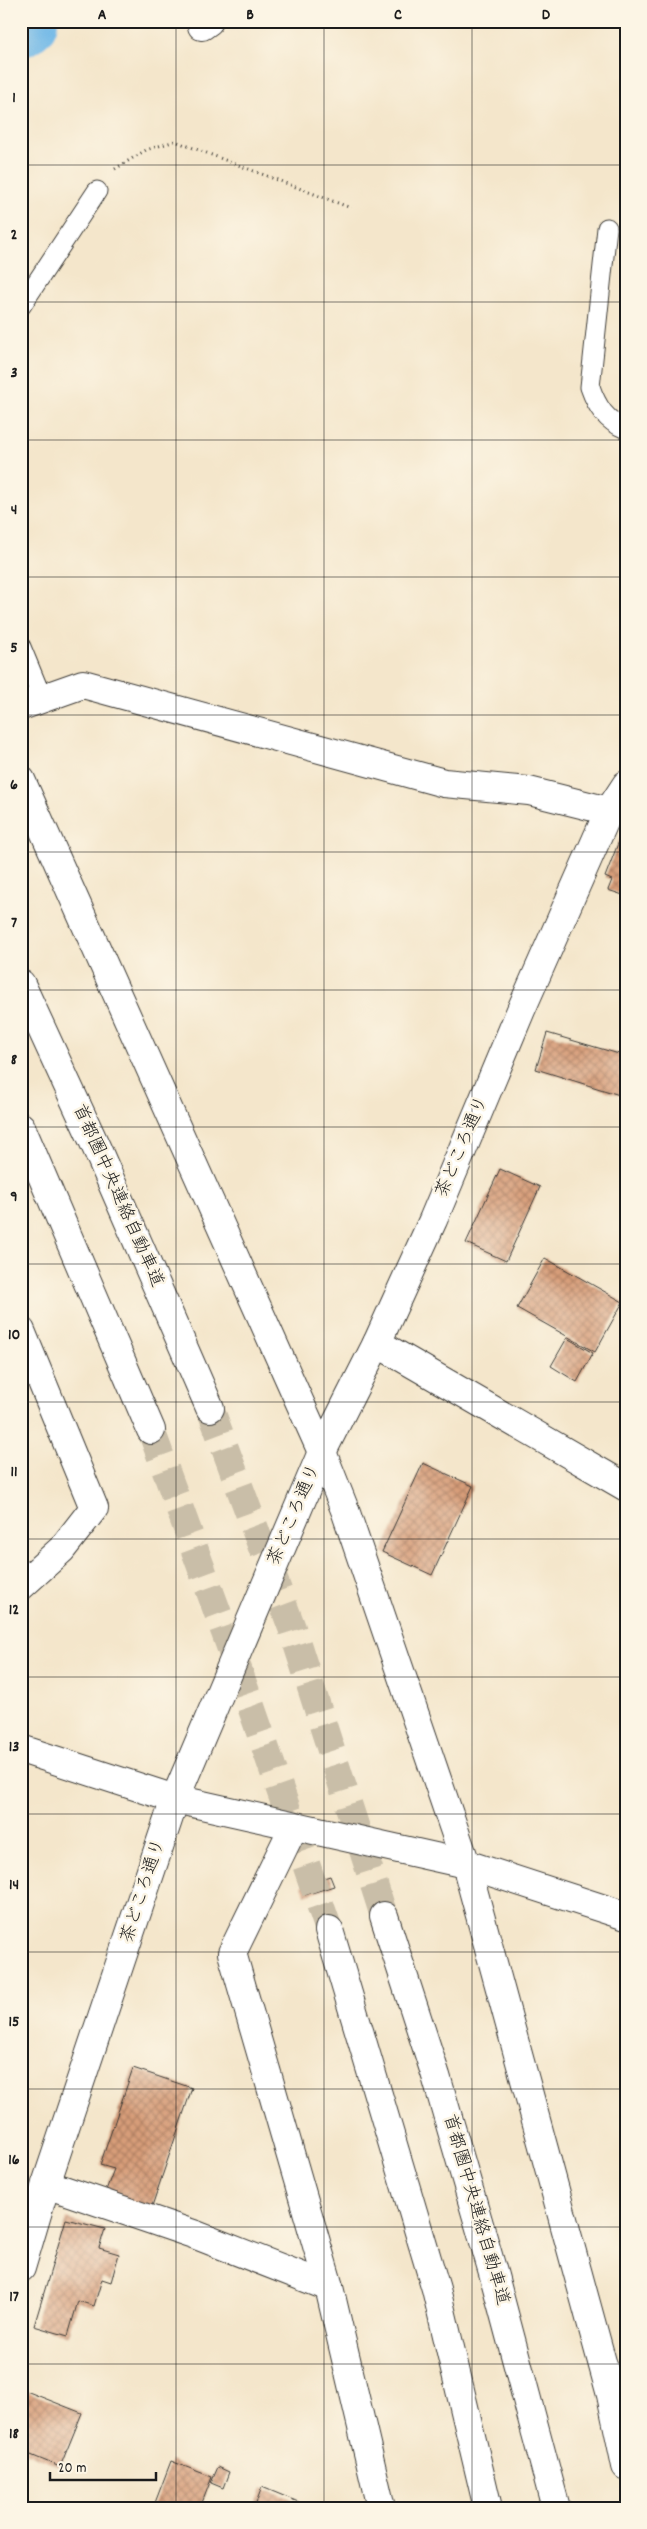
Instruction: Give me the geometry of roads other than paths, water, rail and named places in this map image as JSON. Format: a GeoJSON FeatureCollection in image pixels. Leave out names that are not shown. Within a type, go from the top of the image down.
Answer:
{"type":"FeatureCollection","features":[{"type":"Feature","properties":{"kind":"main road"},"geometry":{"type":"LineString","coordinates":[[32,702],[83,684],[444,783],[529,791],[609,811]]}},
{"type":"Feature","properties":{"kind":"main road"},"geometry":{"type":"LineString","coordinates":[[21,780],[322,1452],[345,1510],[466,1864],[618,2396],[626,2466]]}},
{"type":"Feature","properties":{"kind":"main road","name":"茶どころ通り"},"geometry":{"type":"LineString","coordinates":[[21,2268],[46,2184],[175,1799],[322,1452],[377,1343],[433,1220],[521,1010],[609,811],[626,785]]}},
{"type":"Feature","properties":{"kind":"main road","name":"首都圏中央連絡自動車道"},"geometry":{"type":"LineString","coordinates":[[21,984],[97,1149],[210,1408]]}},
{"type":"Feature","properties":{"kind":"main road"},"geometry":{"type":"LineString","coordinates":[[21,1127],[151,1430]]}},
{"type":"Feature","properties":{"kind":"main road"},"geometry":{"type":"LineString","coordinates":[[21,1331],[94,1508],[62,1549],[21,1586]]}},
{"type":"Feature","properties":{"kind":"main road"},"geometry":{"type":"LineString","coordinates":[[377,1343],[626,1487]]}},
{"type":"Feature","properties":{"kind":"main road"},"geometry":{"type":"LineString","coordinates":[[21,1749],[175,1799],[466,1864],[626,1916]]}},
{"type":"Feature","properties":{"kind":"main road"},"geometry":{"type":"LineString","coordinates":[[294,1826],[232,1953],[329,2287],[380,2508]]}},
{"type":"Feature","properties":{"kind":"main road","name":"首都圏中央連絡自動車道"},"geometry":{"type":"LineString","coordinates":[[384,1916],[436,2076],[494,2276],[556,2508]]}},
{"type":"Feature","properties":{"kind":"main road"},"geometry":{"type":"LineString","coordinates":[[330,1930],[381,2096],[436,2289],[488,2508]]}},
{"type":"Feature","properties":{"kind":"main road"},"geometry":{"type":"LineString","coordinates":[[46,2184],[196,2235],[329,2287]]}},
{"type":"Feature","properties":{"kind":"lane"},"geometry":{"type":"LineString","coordinates":[[21,306],[97,191]]}},
{"type":"Feature","properties":{"kind":"lane"},"geometry":{"type":"LineString","coordinates":[[607,228],[590,387],[596,405],[612,424],[626,429]]}},
{"type":"Feature","properties":{"kind":"lane"},"geometry":{"type":"LineString","coordinates":[[21,647],[32,702]]}},
{"type":"Feature","properties":{"kind":"waterway"},"geometry":{"type":"LineString","coordinates":[[21,25],[26,21]]}},
{"type":"Feature","properties":{"kind":"tunnel"},"geometry":{"type":"LineString","coordinates":[[210,1408],[292,1628],[384,1916]]}},
{"type":"Feature","properties":{"kind":"tunnel"},"geometry":{"type":"LineString","coordinates":[[151,1430],[231,1649],[329,1930]]}}]}
